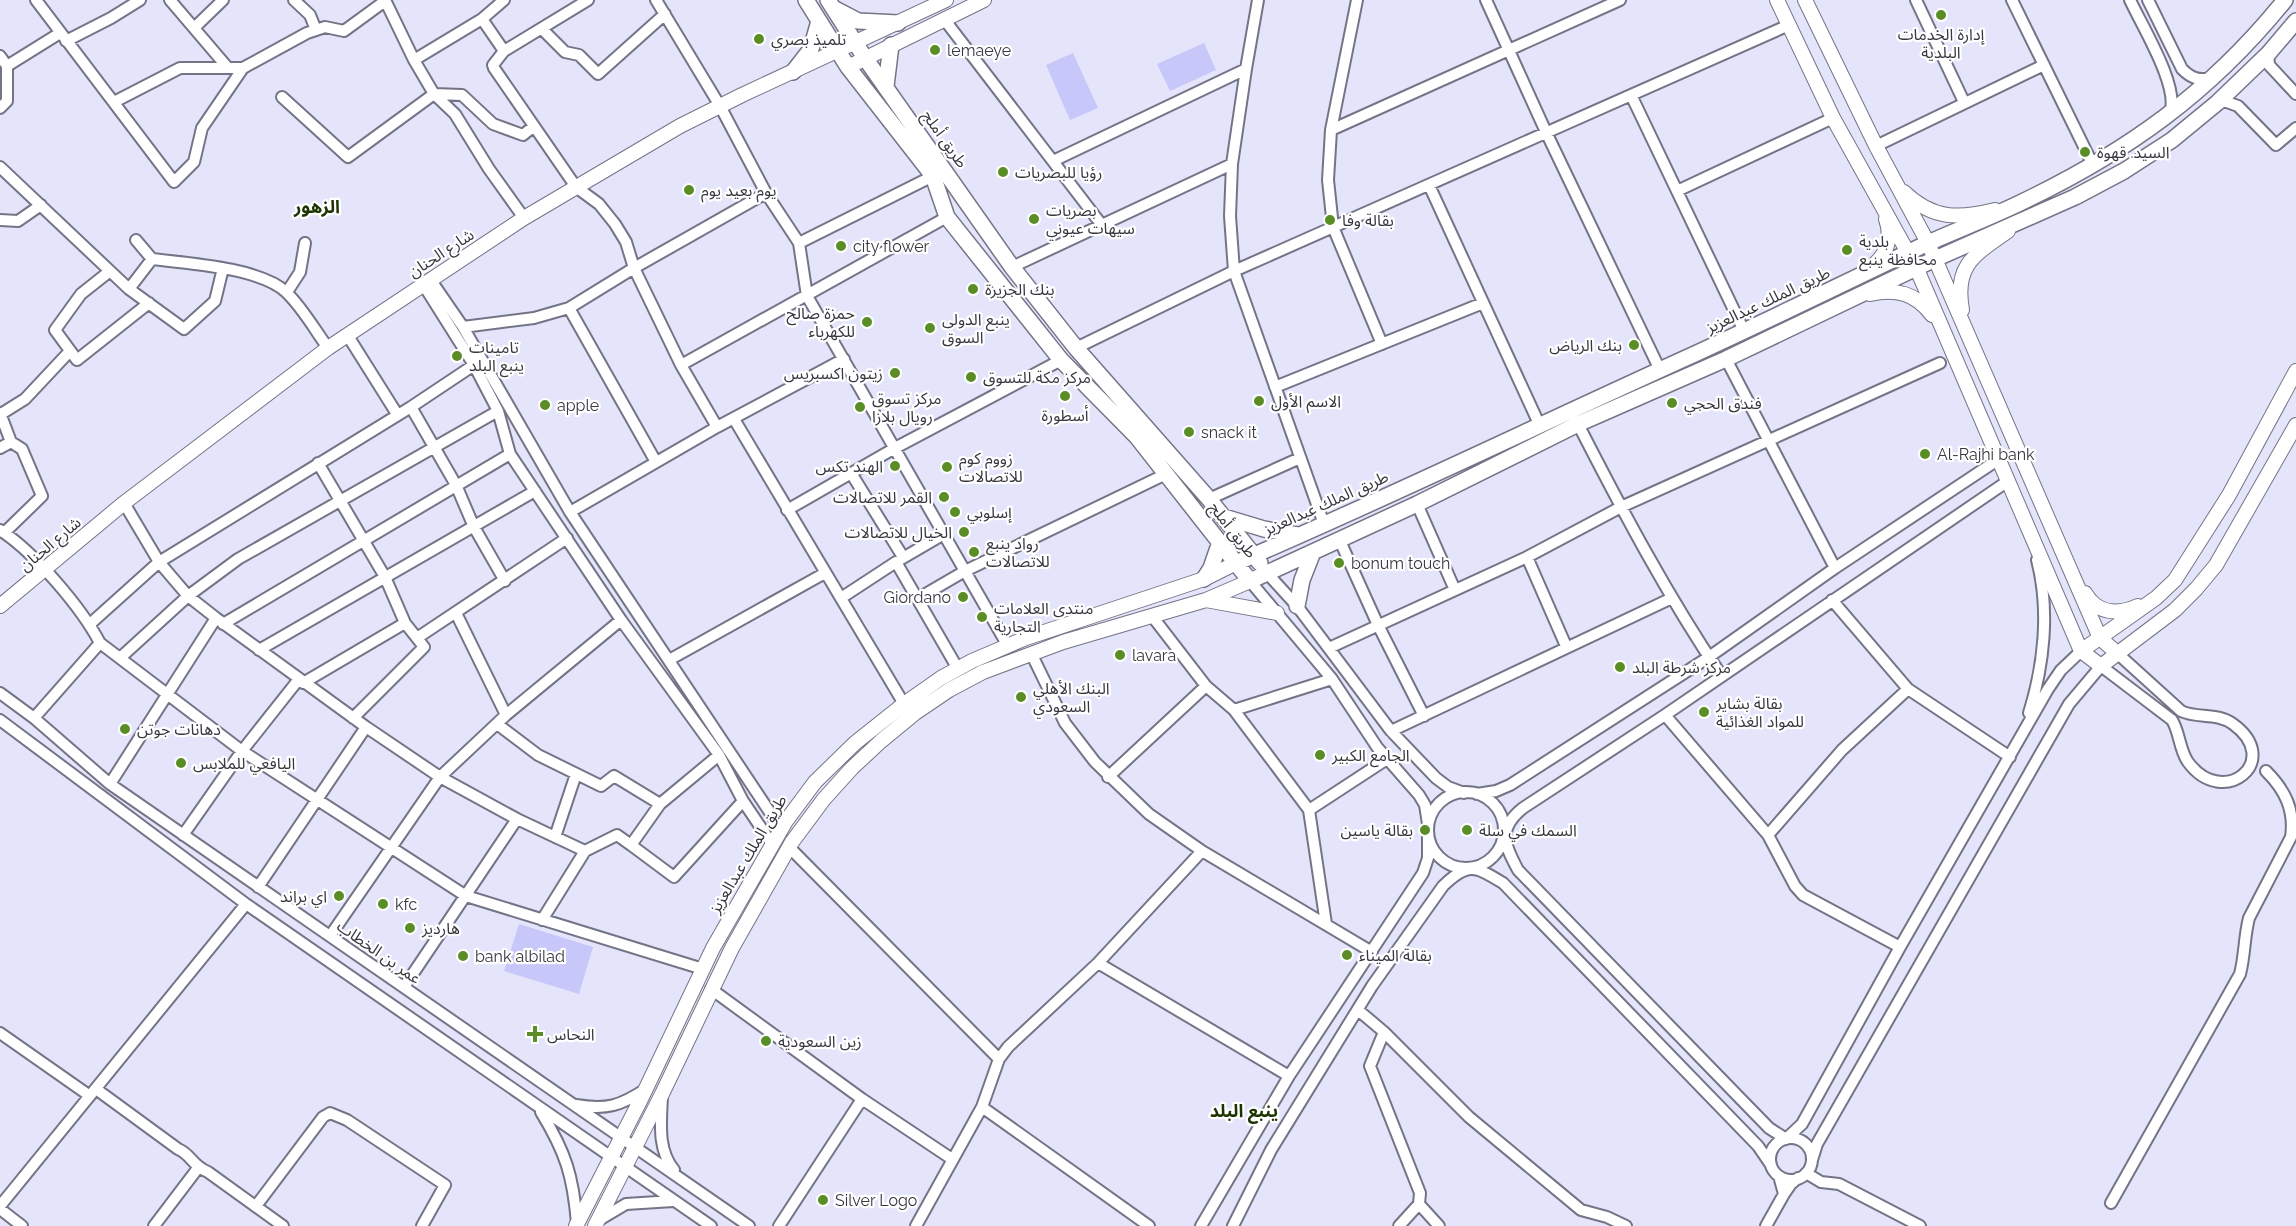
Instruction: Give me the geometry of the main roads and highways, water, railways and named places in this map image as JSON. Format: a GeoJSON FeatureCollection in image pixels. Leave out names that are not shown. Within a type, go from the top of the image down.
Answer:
{"type":"FeatureCollection","features":[{"type":"Feature","properties":{"kind":"highway","name":"طريق أملج"},"geometry":{"type":"LineString","coordinates":[[806,0],[848,68],[933,176],[947,217],[1061,360],[1137,437],[1250,581],[1267,573],[1224,517],[1076,348],[1012,267],[854,43],[831,4]]}},
{"type":"Feature","properties":{"kind":"highway","name":"طريق الملك عبدالعزيز"},"geometry":{"type":"LineString","coordinates":[[1236,563],[1744,332],[1909,252],[2020,203],[2093,165],[2144,134],[2215,77],[2260,31],[2285,0]]}},
{"type":"Feature","properties":{"kind":"highway"},"geometry":{"type":"LineString","coordinates":[[831,4],[858,21],[898,23]]}},
{"type":"Feature","properties":{"kind":"highway"},"geometry":{"type":"LineString","coordinates":[[793,72],[811,49],[819,21]]}},
{"type":"Feature","properties":{"kind":"highway"},"geometry":{"type":"LineString","coordinates":[[1267,573],[1340,541],[1578,424],[1726,359],[1916,267],[2075,197],[2124,171],[2172,140],[2217,103],[2268,54],[2296,21]]}},
{"type":"Feature","properties":{"kind":"highway"},"geometry":{"type":"LineString","coordinates":[[886,86],[891,45]]}},
{"type":"Feature","properties":{"kind":"highway"},"geometry":{"type":"LineString","coordinates":[[1224,517],[1264,529],[1298,535]]}},
{"type":"Feature","properties":{"kind":"highway"},"geometry":{"type":"LineString","coordinates":[[1204,579],[1211,568],[1220,542]]}},
{"type":"Feature","properties":{"kind":"highway"},"geometry":{"type":"LineString","coordinates":[[1297,606],[1302,580],[1313,552]]}},
{"type":"Feature","properties":{"kind":"main road","name":"شارع الحنان"},"geometry":{"type":"LineString","coordinates":[[0,606],[124,503],[328,348],[524,218],[640,149],[720,106],[946,0]]}},
{"type":"Feature","properties":{"kind":"main road"},"geometry":{"type":"LineString","coordinates":[[848,68],[984,0]]}},
{"type":"Feature","properties":{"kind":"main road"},"geometry":{"type":"LineString","coordinates":[[1777,0],[1833,118],[1909,252],[2081,651],[2101,666],[2175,610],[2196,589],[2216,565],[2296,425]]}},
{"type":"Feature","properties":{"kind":"main road"},"geometry":{"type":"LineString","coordinates":[[1805,0],[1875,146],[1929,243],[2100,638],[2117,653]]}},
{"type":"Feature","properties":{"kind":"main road"},"geometry":{"type":"LineString","coordinates":[[1897,184],[1914,201],[1956,217],[2020,203]]}},
{"type":"Feature","properties":{"kind":"main road"},"geometry":{"type":"LineString","coordinates":[[1845,283],[1873,266],[1888,246],[1888,225],[1882,206]]}},
{"type":"Feature","properties":{"kind":"main road"},"geometry":{"type":"LineString","coordinates":[[1965,327],[1959,286],[1964,268],[1978,252],[2027,218]]}},
{"type":"Feature","properties":{"kind":"main road"},"geometry":{"type":"LineString","coordinates":[[1856,297],[1884,291],[1907,294],[1924,305],[1945,335]]}},
{"type":"Feature","properties":{"kind":"main road"},"geometry":{"type":"LineString","coordinates":[[2081,651],[2156,598],[2175,580],[2229,495],[2296,371]]}},
{"type":"Feature","properties":{"kind":"main road"},"geometry":{"type":"LineString","coordinates":[[2066,561],[2088,599],[2097,607],[2116,612],[2128,610],[2156,598]]}},
{"type":"Feature","properties":{"kind":"main road","name":"طريق الملك عبدالعزيز"},"geometry":{"type":"LineString","coordinates":[[577,1224],[646,1089],[703,969],[772,844],[815,782],[855,743],[904,704],[958,669],[1008,646],[1204,579],[1236,563]]}},
{"type":"Feature","properties":{"kind":"main road","name":"طريق الملك عبدالعزيز"},"geometry":{"type":"LineString","coordinates":[[596,1224],[662,1094],[711,989],[789,847],[824,800],[881,741],[949,690],[983,672],[1030,653],[1112,626],[1206,600],[1250,581]]}},
{"type":"Feature","properties":{"kind":"main road"},"geometry":{"type":"LineString","coordinates":[[1206,600],[1277,613]]}},
{"type":"Feature","properties":{"kind":"place","name":"إدارة الخدمات البلدية"},"geometry":{"type":"Point","coordinates":[1941,15]}},
{"type":"Feature","properties":{"kind":"place","name":"تلميذ بصري"},"geometry":{"type":"Point","coordinates":[759,39]}},
{"type":"Feature","properties":{"kind":"place","name":"lemaeye"},"geometry":{"type":"Point","coordinates":[935,50]}},
{"type":"Feature","properties":{"kind":"place","name":"السيد. قهوة"},"geometry":{"type":"Point","coordinates":[2085,152]}},
{"type":"Feature","properties":{"kind":"place","name":"رؤيا للبصريات"},"geometry":{"type":"Point","coordinates":[1003,172]}},
{"type":"Feature","properties":{"kind":"place","name":"يوم بعيد يوم"},"geometry":{"type":"Point","coordinates":[689,190]}},
{"type":"Feature","properties":{"kind":"place","name":"بصريات سيهات عيوني"},"geometry":{"type":"Point","coordinates":[1034,219]}},
{"type":"Feature","properties":{"kind":"place","name":"بقالة وفا"},"geometry":{"type":"Point","coordinates":[1330,220]}},
{"type":"Feature","properties":{"kind":"place","name":"city flower"},"geometry":{"type":"Point","coordinates":[841,246]}},
{"type":"Feature","properties":{"kind":"place","name":"بلدية محافظة ينبع"},"geometry":{"type":"Point","coordinates":[1847,250]}},
{"type":"Feature","properties":{"kind":"place","name":"بنك الجزيرة"},"geometry":{"type":"Point","coordinates":[973,289]}},
{"type":"Feature","properties":{"kind":"place","name":"حمزة صالح للكهرباء"},"geometry":{"type":"Point","coordinates":[867,322]}},
{"type":"Feature","properties":{"kind":"place","name":"ينبع الدولى السوق"},"geometry":{"type":"Point","coordinates":[930,328]}},
{"type":"Feature","properties":{"kind":"place","name":"بنك الرياض"},"geometry":{"type":"Point","coordinates":[1634,345]}},
{"type":"Feature","properties":{"kind":"place","name":"تامينات ينبع البلد"},"geometry":{"type":"Point","coordinates":[457,356]}},
{"type":"Feature","properties":{"kind":"place","name":"زيتون اكسبريس"},"geometry":{"type":"Point","coordinates":[895,373]}},
{"type":"Feature","properties":{"kind":"place","name":"مركز مكة للتسوق"},"geometry":{"type":"Point","coordinates":[971,377]}},
{"type":"Feature","properties":{"kind":"place","name":"أسطورة"},"geometry":{"type":"Point","coordinates":[1065,396]}},
{"type":"Feature","properties":{"kind":"place","name":"الاسم الأول"},"geometry":{"type":"Point","coordinates":[1259,401]}},
{"type":"Feature","properties":{"kind":"place","name":"فندق الحجي"},"geometry":{"type":"Point","coordinates":[1672,403]}},
{"type":"Feature","properties":{"kind":"place","name":"apple"},"geometry":{"type":"Point","coordinates":[545,405]}},
{"type":"Feature","properties":{"kind":"place","name":"مركز تسوق رويال بلازا"},"geometry":{"type":"Point","coordinates":[860,407]}},
{"type":"Feature","properties":{"kind":"place","name":"snack it"},"geometry":{"type":"Point","coordinates":[1189,432]}},
{"type":"Feature","properties":{"kind":"place","name":"Al-Rajhi bank"},"geometry":{"type":"Point","coordinates":[1925,454]}},
{"type":"Feature","properties":{"kind":"place","name":"الهند تكس"},"geometry":{"type":"Point","coordinates":[895,466]}},
{"type":"Feature","properties":{"kind":"place","name":"زووم كوم للاتصالات"},"geometry":{"type":"Point","coordinates":[947,467]}},
{"type":"Feature","properties":{"kind":"place","name":"القمر للاتصالات"},"geometry":{"type":"Point","coordinates":[944,497]}},
{"type":"Feature","properties":{"kind":"place","name":"إسلوبي"},"geometry":{"type":"Point","coordinates":[955,512]}},
{"type":"Feature","properties":{"kind":"place","name":"الخيال للاتصالات"},"geometry":{"type":"Point","coordinates":[964,532]}},
{"type":"Feature","properties":{"kind":"place","name":"رواد ينبع للاتصالات"},"geometry":{"type":"Point","coordinates":[974,552]}},
{"type":"Feature","properties":{"kind":"place","name":"bonum touch"},"geometry":{"type":"Point","coordinates":[1339,563]}},
{"type":"Feature","properties":{"kind":"place","name":"Giordano"},"geometry":{"type":"Point","coordinates":[963,597]}},
{"type":"Feature","properties":{"kind":"place","name":"منتدى العلامات التجارية"},"geometry":{"type":"Point","coordinates":[982,617]}},
{"type":"Feature","properties":{"kind":"place","name":"lavara"},"geometry":{"type":"Point","coordinates":[1120,655]}},
{"type":"Feature","properties":{"kind":"place","name":"مركز شرطة البلد"},"geometry":{"type":"Point","coordinates":[1620,667]}},
{"type":"Feature","properties":{"kind":"place","name":"البنك الأهلي السعودي"},"geometry":{"type":"Point","coordinates":[1021,697]}},
{"type":"Feature","properties":{"kind":"place","name":"بقالة بشاير للمواد الغذائية"},"geometry":{"type":"Point","coordinates":[1704,712]}},
{"type":"Feature","properties":{"kind":"place","name":"دهانات جوتن"},"geometry":{"type":"Point","coordinates":[125,729]}},
{"type":"Feature","properties":{"kind":"place","name":"الجامع الكبير"},"geometry":{"type":"Point","coordinates":[1320,755]}},
{"type":"Feature","properties":{"kind":"place","name":"اليافعي للملابس"},"geometry":{"type":"Point","coordinates":[181,763]}},
{"type":"Feature","properties":{"kind":"place","name":"بقالة ياسين"},"geometry":{"type":"Point","coordinates":[1425,830]}},
{"type":"Feature","properties":{"kind":"place","name":"السمك في سلة"},"geometry":{"type":"Point","coordinates":[1467,830]}},
{"type":"Feature","properties":{"kind":"place","name":"اي براند"},"geometry":{"type":"Point","coordinates":[339,896]}},
{"type":"Feature","properties":{"kind":"place","name":"kfc"},"geometry":{"type":"Point","coordinates":[383,904]}},
{"type":"Feature","properties":{"kind":"place","name":"هارديز"},"geometry":{"type":"Point","coordinates":[410,928]}},
{"type":"Feature","properties":{"kind":"place","name":"بقالة الميناء"},"geometry":{"type":"Point","coordinates":[1347,955]}},
{"type":"Feature","properties":{"kind":"place","name":"bank albilad"},"geometry":{"type":"Point","coordinates":[463,956]}},
{"type":"Feature","properties":{"kind":"place","name":"النحاس"},"geometry":{"type":"Point","coordinates":[535,1034]}},
{"type":"Feature","properties":{"kind":"place","name":"زين السعودية"},"geometry":{"type":"Point","coordinates":[766,1041]}},
{"type":"Feature","properties":{"kind":"place","name":"Silver Logo"},"geometry":{"type":"Point","coordinates":[823,1200]}},
{"type":"Feature","properties":{"kind":"district","name":"الزهور"},"geometry":{"type":"Point","coordinates":[317,206]}},
{"type":"Feature","properties":{"kind":"district","name":"ينبع البلد"},"geometry":{"type":"Point","coordinates":[1244,1110]}}]}
